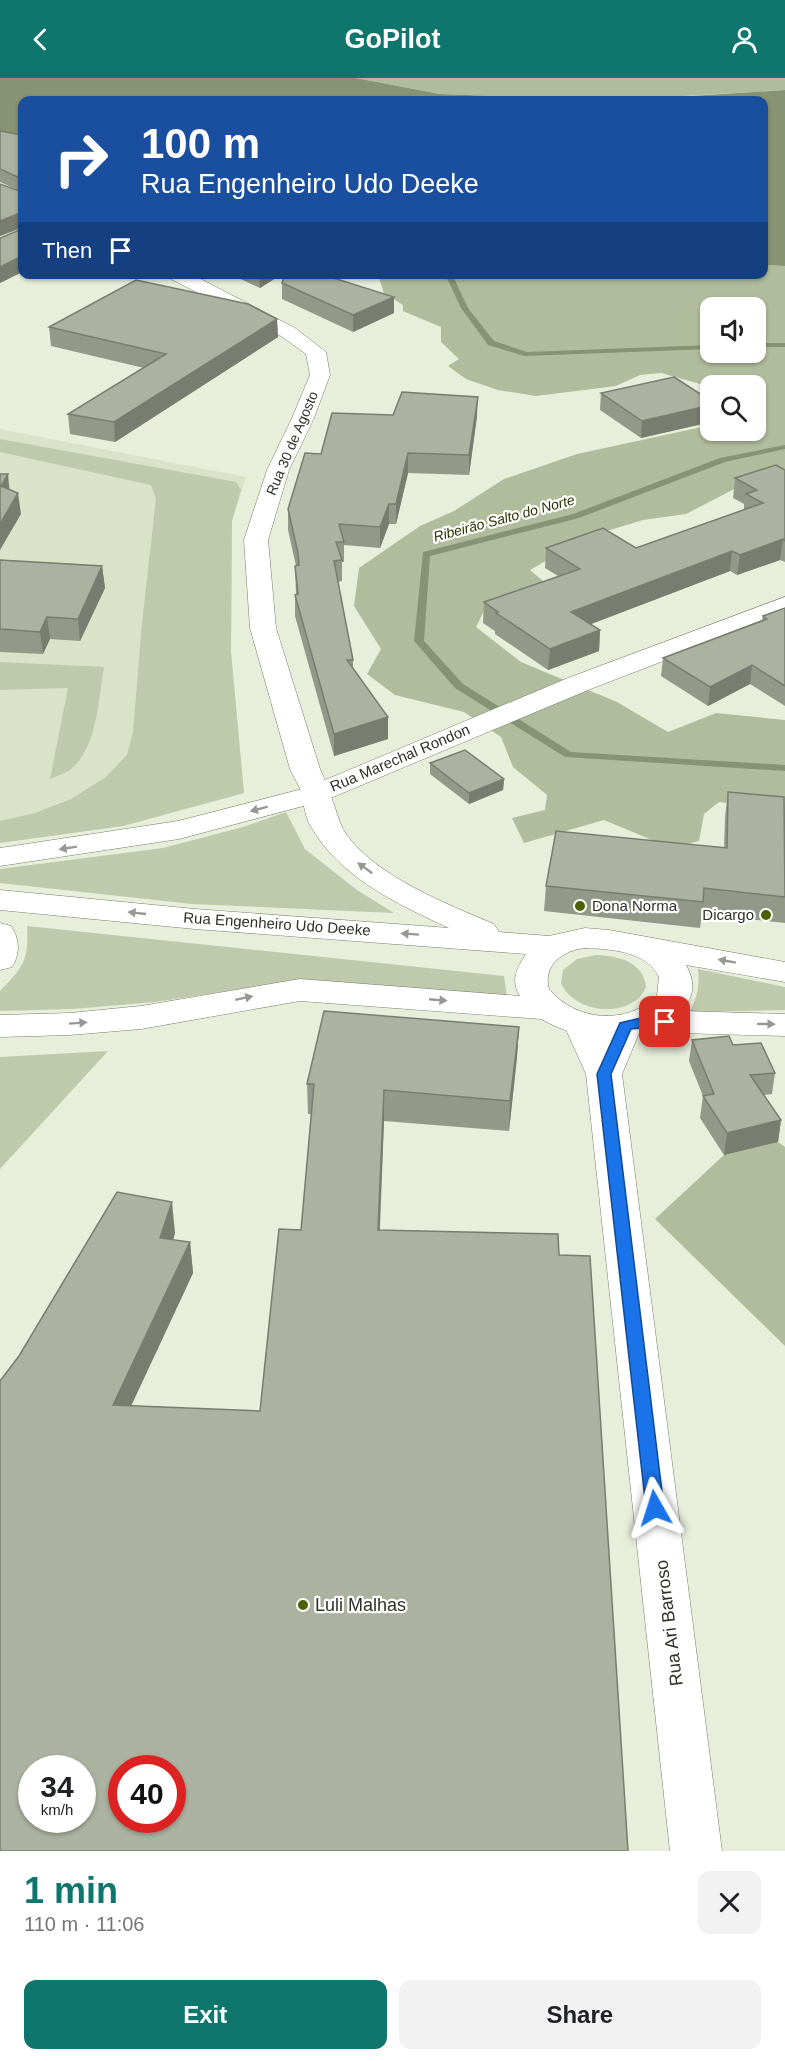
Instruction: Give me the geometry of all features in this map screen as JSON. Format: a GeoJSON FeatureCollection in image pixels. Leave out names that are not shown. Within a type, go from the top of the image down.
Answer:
{"type":"FeatureCollection","features":[{"type":"Feature","properties":{"kind":"main road","name":"Rua 30 de Agosto"},"geometry":{"type":"LineString","coordinates":[[186,279],[288,332],[316,352],[320,375],[303,418],[278,470],[256,540],[263,628],[305,769],[316,794]]}},
{"type":"Feature","properties":{"kind":"main road","name":"Rua Marechal Rondon"},"geometry":{"type":"LineString","coordinates":[[0,857],[179,830],[316,794],[578,684],[785,605]]}},
{"type":"Feature","properties":{"kind":"main road"},"geometry":{"type":"LineString","coordinates":[[316,794],[325,825],[350,857],[390,886],[442,914],[510,942]]}},
{"type":"Feature","properties":{"kind":"main road","name":"Rua Engenheiro Udo Deeke"},"geometry":{"type":"LineString","coordinates":[[0,900],[195,919],[554,946]]}},
{"type":"Feature","properties":{"kind":"main road"},"geometry":{"type":"LineString","coordinates":[[0,933],[2,943],[0,960]]}},
{"type":"Feature","properties":{"kind":"main road"},"geometry":{"type":"LineString","coordinates":[[566,1016],[533,991],[531,978],[534,966],[554,946],[568,940],[600,938],[785,972]]}},
{"type":"Feature","properties":{"kind":"main road"},"geometry":{"type":"LineString","coordinates":[[604,1074],[635,1024],[664,1010],[673,1000],[676,976],[669,965],[641,947]]}},
{"type":"Feature","properties":{"kind":"main road"},"geometry":{"type":"LineString","coordinates":[[0,1026],[55,1025],[187,1011],[265,994],[300,990],[566,1016],[594,1026],[785,1025]]}},
{"type":"Feature","properties":{"kind":"main road","name":"Rua Ari Barroso"},"geometry":{"type":"LineString","coordinates":[[566,1016],[604,1074],[696,1851]]}},
{"type":"Feature","properties":{"kind":"shaded area"},"geometry":{"type":"Polygon","coordinates":[[[0,78],[356,78],[440,94],[498,96],[18,96],[18,135],[0,132],[0,78]]]}},
{"type":"Feature","properties":{"kind":"shaded area"},"geometry":{"type":"Polygon","coordinates":[[[356,78],[785,78],[785,90],[682,96],[440,94],[356,78]]]}},
{"type":"Feature","properties":{"kind":"shaded area"},"geometry":{"type":"Polygon","coordinates":[[[785,90],[785,266],[768,265],[768,96],[692,96],[785,90]]]}},
{"type":"Feature","properties":{"kind":"shaded area"},"geometry":{"type":"Polygon","coordinates":[[[768,265],[785,266],[785,476],[742,485],[686,514],[643,520],[587,537],[530,570],[543,581],[539,592],[488,603],[476,627],[521,662],[617,702],[668,732],[716,713],[785,720],[785,812],[719,802],[704,814],[699,841],[671,848],[604,820],[524,843],[512,818],[545,810],[547,795],[513,767],[501,737],[464,712],[395,695],[367,674],[381,649],[354,606],[359,568],[420,526],[454,511],[504,479],[577,454],[700,427],[700,441],[766,441],[766,375],[700,375],[700,384],[661,373],[640,375],[616,386],[536,396],[498,390],[466,379],[448,366],[459,359],[441,342],[441,327],[403,311],[403,305],[384,293],[379,279],[768,279],[768,265]]]}},
{"type":"Feature","properties":{"kind":"shaded area"},"geometry":{"type":"Polygon","coordinates":[[[0,429],[246,477],[232,521],[231,652],[244,793],[123,826],[0,843],[0,429]]]}},
{"type":"Feature","properties":{"kind":"shaded area"},"geometry":{"type":"Polygon","coordinates":[[[0,439],[236,482],[241,490],[232,521],[231,652],[244,793],[123,826],[0,843],[0,821],[35,813],[71,799],[106,777],[127,755],[133,732],[156,499],[151,485],[0,452],[0,439]]]}},
{"type":"Feature","properties":{"kind":"shaded area"},"geometry":{"type":"Polygon","coordinates":[[[0,662],[104,667],[92,735],[80,759],[69,771],[50,779],[68,688],[0,690],[0,662]]]}},
{"type":"Feature","properties":{"kind":"shaded area"},"geometry":{"type":"Polygon","coordinates":[[[286,812],[305,849],[357,890],[394,913],[192,904],[0,883],[0,869],[163,848],[243,827],[286,812]]]}},
{"type":"Feature","properties":{"kind":"shaded area"},"geometry":{"type":"Polygon","coordinates":[[[27,926],[504,976],[507,998],[306,979],[155,1002],[73,1009],[0,1011],[0,991],[23,963],[27,948],[27,926]]]}},
{"type":"Feature","properties":{"kind":"shaded area"},"geometry":{"type":"Polygon","coordinates":[[[596,955],[621,959],[640,971],[646,987],[639,998],[629,1005],[603,1009],[590,1007],[568,993],[561,983],[563,970],[577,959],[596,955]]]}},
{"type":"Feature","properties":{"kind":"shaded area"},"geometry":{"type":"Polygon","coordinates":[[[698,969],[785,987],[785,1010],[690,1012],[699,981],[698,969]]]}},
{"type":"Feature","properties":{"kind":"shaded area"},"geometry":{"type":"Polygon","coordinates":[[[108,1051],[0,1169],[0,1057],[108,1051]]]}},
{"type":"Feature","properties":{"kind":"shaded area"},"geometry":{"type":"Polygon","coordinates":[[[778,1142],[785,1147],[785,1346],[655,1219],[724,1155],[778,1142]]]}},
{"type":"Feature","properties":{"kind":"building"},"geometry":{"type":"Polygon","coordinates":[[[0,131],[18,134],[18,177],[0,169],[0,131]]]}},
{"type":"Feature","properties":{"kind":"building"},"geometry":{"type":"Polygon","coordinates":[[[0,184],[18,191],[18,214],[0,221],[0,184]]]}},
{"type":"Feature","properties":{"kind":"building"},"geometry":{"type":"Polygon","coordinates":[[[18,231],[18,258],[0,267],[0,238],[18,231]]]}},
{"type":"Feature","properties":{"kind":"building"},"geometry":{"type":"Polygon","coordinates":[[[283,279],[337,279],[394,297],[353,315],[282,283],[283,279]]]}},
{"type":"Feature","properties":{"kind":"building"},"geometry":{"type":"Polygon","coordinates":[[[136,280],[248,304],[277,319],[114,422],[68,414],[166,354],[49,327],[136,280]]]}},
{"type":"Feature","properties":{"kind":"building"},"geometry":{"type":"Polygon","coordinates":[[[674,377],[700,394],[700,408],[642,421],[601,393],[674,377]]]}},
{"type":"Feature","properties":{"kind":"building"},"geometry":{"type":"Polygon","coordinates":[[[402,392],[478,397],[469,455],[408,453],[396,504],[389,504],[380,527],[339,524],[344,542],[336,542],[342,560],[334,561],[353,660],[347,660],[388,717],[334,734],[295,595],[298,594],[295,566],[299,565],[288,509],[305,453],[321,454],[332,413],[393,415],[402,392]]]}},
{"type":"Feature","properties":{"kind":"building"},"geometry":{"type":"Polygon","coordinates":[[[776,465],[785,470],[785,541],[783,539],[740,555],[732,551],[571,612],[600,630],[550,649],[496,613],[498,612],[484,602],[580,569],[546,548],[603,528],[636,548],[763,503],[746,494],[757,490],[735,478],[776,465]]]}},
{"type":"Feature","properties":{"kind":"building"},"geometry":{"type":"Polygon","coordinates":[[[0,474],[8,474],[1,486],[18,493],[0,524],[0,474]]]}},
{"type":"Feature","properties":{"kind":"building"},"geometry":{"type":"Polygon","coordinates":[[[0,560],[102,566],[78,619],[47,617],[40,632],[0,629],[0,560]]]}},
{"type":"Feature","properties":{"kind":"building"},"geometry":{"type":"Polygon","coordinates":[[[785,608],[785,686],[752,665],[710,687],[663,658],[767,619],[763,616],[785,608]]]}},
{"type":"Feature","properties":{"kind":"building"},"geometry":{"type":"Polygon","coordinates":[[[465,750],[504,779],[469,793],[430,763],[465,750]]]}},
{"type":"Feature","properties":{"kind":"building"},"geometry":{"type":"Polygon","coordinates":[[[728,792],[784,797],[785,897],[704,888],[703,902],[546,886],[556,831],[727,848],[728,792]]]}},
{"type":"Feature","properties":{"kind":"building","name":"Luli Malhas"},"geometry":{"type":"Polygon","coordinates":[[[324,1011],[519,1027],[510,1101],[384,1090],[378,1230],[558,1234],[559,1255],[590,1256],[628,1851],[0,1851],[0,1381],[19,1356],[117,1192],[172,1202],[160,1238],[190,1242],[113,1405],[260,1411],[279,1229],[301,1230],[314,1084],[307,1084],[324,1011]]]}},
{"type":"Feature","properties":{"kind":"building"},"geometry":{"type":"Polygon","coordinates":[[[729,1036],[733,1045],[761,1043],[775,1073],[750,1075],[781,1120],[727,1133],[703,1096],[714,1094],[692,1040],[729,1036]]]}},
{"type":"Feature","properties":{"kind":"waterway","name":"Ribeirão Salto do Norte"},"geometry":{"type":"LineString","coordinates":[[450,279],[465,308],[491,343],[527,354],[700,347]]}},
{"type":"Feature","properties":{"kind":"waterway","name":"Ribeirão Salto do Norte"},"geometry":{"type":"LineString","coordinates":[[766,345],[785,345]]}},
{"type":"Feature","properties":{"kind":"waterway","name":"Ribeirão Salto do Norte"},"geometry":{"type":"LineString","coordinates":[[785,447],[723,460],[576,516],[426,554],[419,641],[459,686],[569,755],[785,768]]}},
{"type":"Feature","properties":{"kind":"place","name":"Dona Norma"},"geometry":{"type":"Point","coordinates":[580,906]}},
{"type":"Feature","properties":{"kind":"place","name":"Dicargo"},"geometry":{"type":"Point","coordinates":[766,915]}},
{"type":"Feature","properties":{"kind":"place","name":"Luli Malhas"},"geometry":{"type":"Point","coordinates":[303,1605]}},
{"type":"Feature","properties":{"kind":"route"},"geometry":{"type":"LineString","coordinates":[[655,1508],[604,1074],[625,1026],[645,1022],[665,1022]]}}]}
